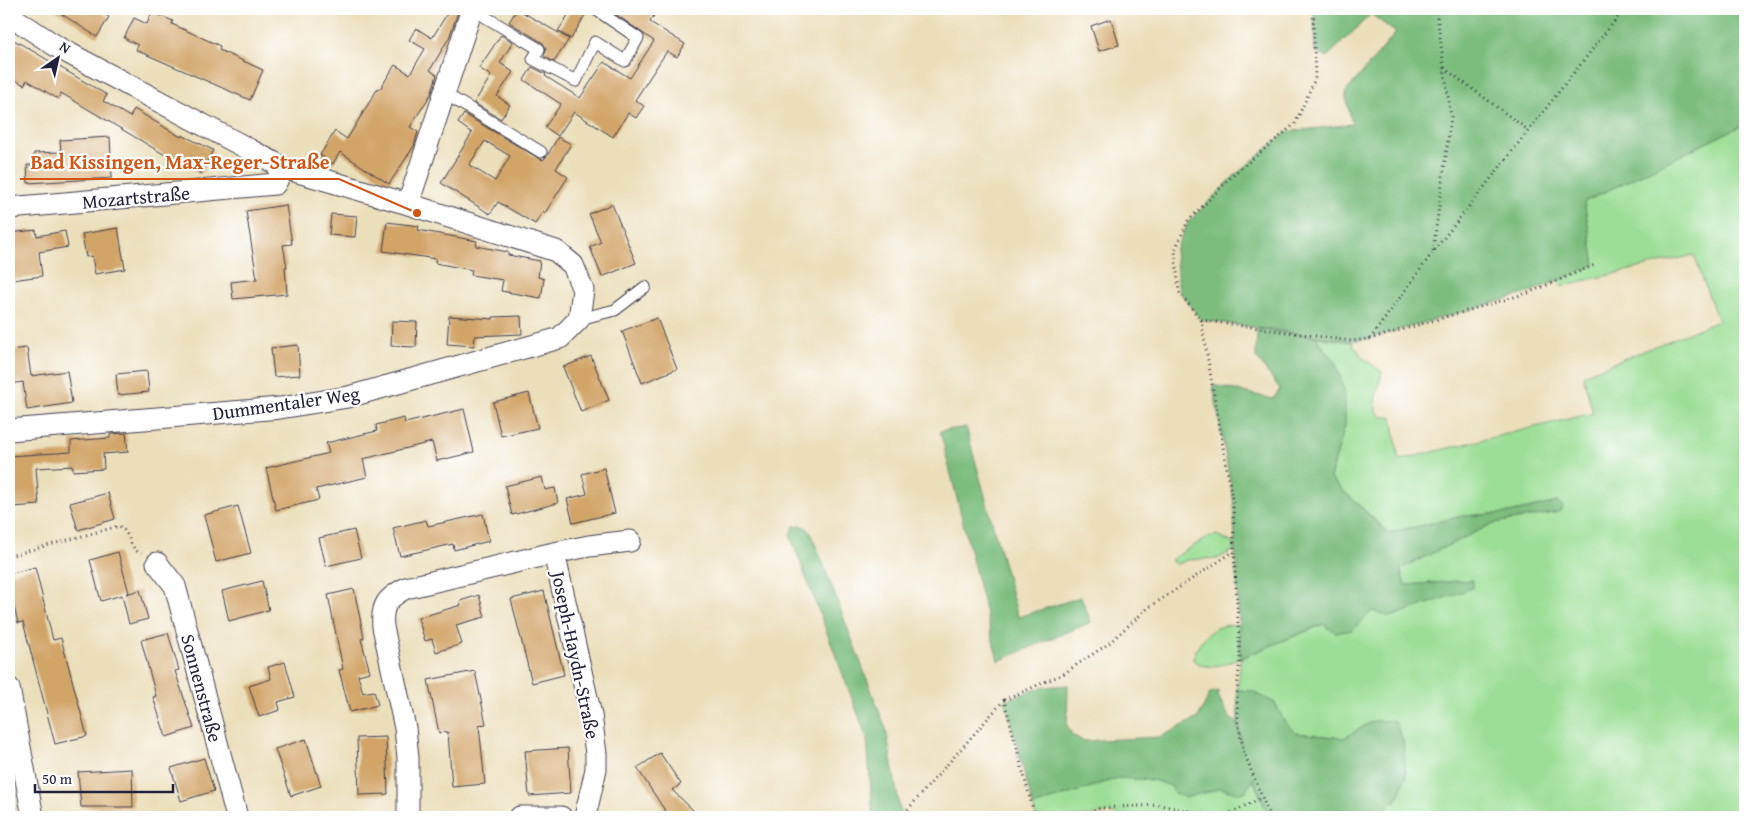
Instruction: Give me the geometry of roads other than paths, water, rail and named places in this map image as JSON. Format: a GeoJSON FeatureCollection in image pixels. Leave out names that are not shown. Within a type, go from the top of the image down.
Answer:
{"type":"FeatureCollection","features":[{"type":"Feature","properties":{"kind":"street"},"geometry":{"type":"LineString","coordinates":[[408,204],[472,9]]}},
{"type":"Feature","properties":{"kind":"street"},"geometry":{"type":"LineString","coordinates":[[9,14],[60,48],[284,168],[408,204],[556,251],[573,265],[583,290],[579,319]]}},
{"type":"Feature","properties":{"kind":"street","name":"Mozartstraße"},"geometry":{"type":"LineString","coordinates":[[9,208],[275,184],[284,168]]}},
{"type":"Feature","properties":{"kind":"street","name":"Dummentaler Weg"},"geometry":{"type":"LineString","coordinates":[[9,430],[280,408],[348,397],[560,338],[579,319]]}},
{"type":"Feature","properties":{"kind":"street","name":"Joseph-Haydn-Straße"},"geometry":{"type":"LineString","coordinates":[[408,817],[408,758],[405,728],[382,616],[389,599],[406,588],[554,553],[630,541]]}},
{"type":"Feature","properties":{"kind":"street","name":"Joseph-Haydn-Straße"},"geometry":{"type":"LineString","coordinates":[[554,553],[595,740],[596,769],[585,817]]}},
{"type":"Feature","properties":{"kind":"street","name":"Sonnenstraße"},"geometry":{"type":"LineString","coordinates":[[157,563],[175,586],[237,817]]}},
{"type":"Feature","properties":{"kind":"street"},"geometry":{"type":"LineString","coordinates":[[9,688],[33,817]]}},
{"type":"Feature","properties":{"kind":"street"},"geometry":{"type":"LineString","coordinates":[[520,817],[561,817]]}},
{"type":"Feature","properties":{"kind":"lane"},"geometry":{"type":"LineString","coordinates":[[472,9],[539,49],[533,59],[576,81],[595,42],[625,61],[638,38],[595,9]]}},
{"type":"Feature","properties":{"kind":"lane"},"geometry":{"type":"LineString","coordinates":[[444,93],[541,152]]}},
{"type":"Feature","properties":{"kind":"lane"},"geometry":{"type":"LineString","coordinates":[[579,319],[615,310],[645,287]]}},
{"type":"Feature","properties":{"kind":"place","name":"Bad Kissingen, Max-Reger-Straße"},"geometry":{"type":"Point","coordinates":[417,213]}}]}
